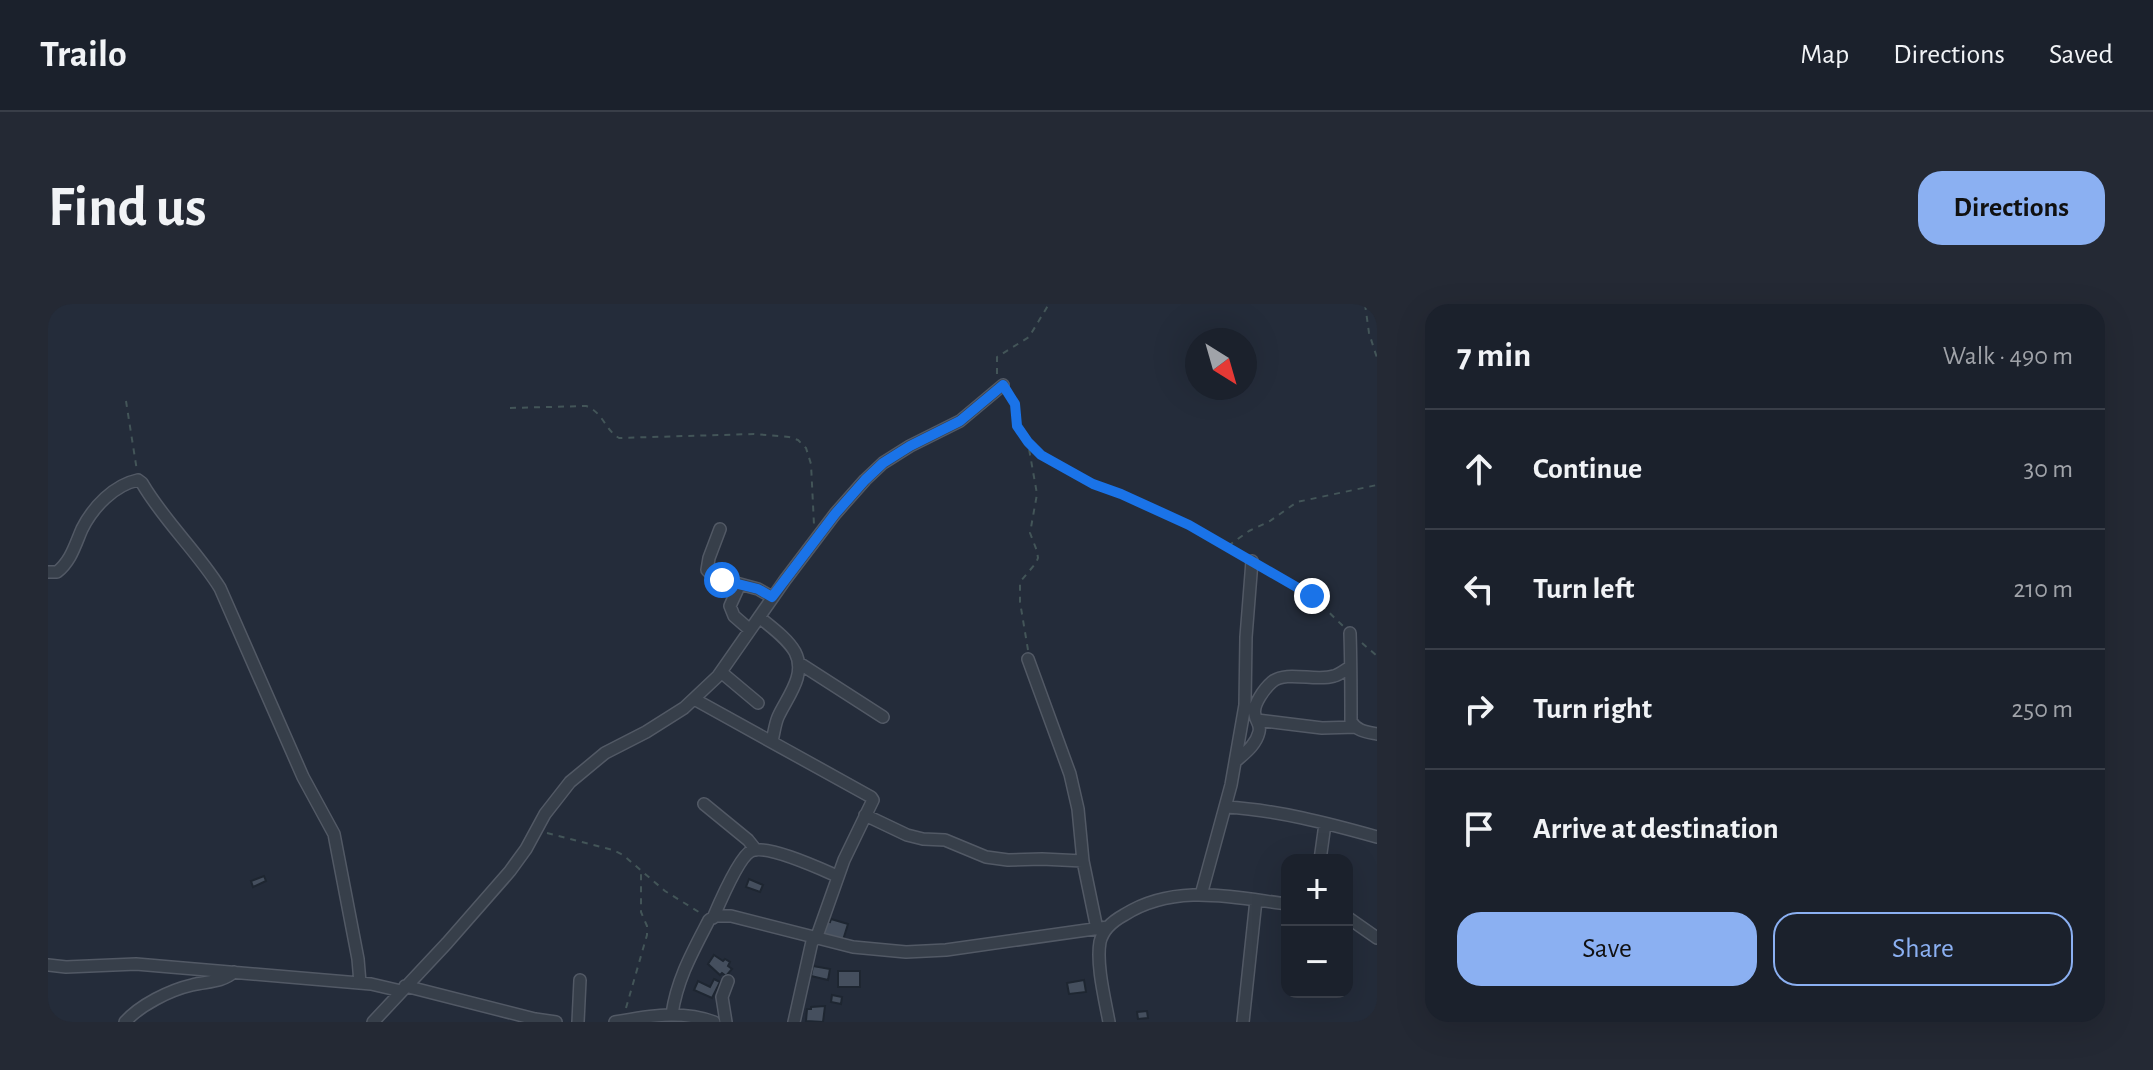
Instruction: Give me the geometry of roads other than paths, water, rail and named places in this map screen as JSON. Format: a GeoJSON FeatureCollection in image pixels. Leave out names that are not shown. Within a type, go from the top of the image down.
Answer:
{"type":"FeatureCollection","features":[{"type":"Feature","properties":{"kind":"street"},"geometry":{"type":"LineString","coordinates":[[373,1022],[488,897],[526,849],[545,814],[570,782],[605,753],[667,719],[694,699],[721,672],[772,597],[865,480],[883,463],[910,446],[960,421],[1003,385]]}},
{"type":"Feature","properties":{"kind":"street"},"geometry":{"type":"LineString","coordinates":[[48,572],[57,572],[64,566],[85,524],[101,502],[128,482],[138,480],[206,566],[220,588],[303,777],[334,834],[360,983]]}},
{"type":"Feature","properties":{"kind":"street"},"geometry":{"type":"LineString","coordinates":[[720,529],[707,570],[714,577],[758,589],[772,597]]}},
{"type":"Feature","properties":{"kind":"street"},"geometry":{"type":"LineString","coordinates":[[1201,895],[1226,807],[1245,705],[1252,561]]}},
{"type":"Feature","properties":{"kind":"street"},"geometry":{"type":"LineString","coordinates":[[740,584],[730,606],[734,616],[750,630]]}},
{"type":"Feature","properties":{"kind":"street"},"geometry":{"type":"LineString","coordinates":[[759,617],[786,641],[799,663],[793,690],[778,717],[772,741]]}},
{"type":"Feature","properties":{"kind":"street"},"geometry":{"type":"LineString","coordinates":[[1350,633],[1351,721],[1356,727]]}},
{"type":"Feature","properties":{"kind":"street"},"geometry":{"type":"LineString","coordinates":[[1028,659],[1070,774],[1078,809],[1083,861],[1103,928],[1099,952],[1109,1022]]}},
{"type":"Feature","properties":{"kind":"street"},"geometry":{"type":"LineString","coordinates":[[799,663],[883,717]]}},
{"type":"Feature","properties":{"kind":"street"},"geometry":{"type":"LineString","coordinates":[[1236,761],[1249,750],[1259,735],[1254,708],[1278,678],[1334,676],[1350,667]]}},
{"type":"Feature","properties":{"kind":"street"},"geometry":{"type":"LineString","coordinates":[[721,672],[758,703]]}},
{"type":"Feature","properties":{"kind":"street"},"geometry":{"type":"LineString","coordinates":[[694,699],[868,794],[873,800],[837,876],[814,938],[794,1022]]}},
{"type":"Feature","properties":{"kind":"street"},"geometry":{"type":"LineString","coordinates":[[1257,720],[1322,728],[1356,727],[1377,734]]}},
{"type":"Feature","properties":{"kind":"street"},"geometry":{"type":"LineString","coordinates":[[704,804],[756,850],[784,855],[837,876]]}},
{"type":"Feature","properties":{"kind":"street"},"geometry":{"type":"LineString","coordinates":[[1226,807],[1295,815],[1377,837]]}},
{"type":"Feature","properties":{"kind":"street"},"geometry":{"type":"LineString","coordinates":[[865,815],[907,835],[945,840],[986,857],[1083,861]]}},
{"type":"Feature","properties":{"kind":"street"},"geometry":{"type":"LineString","coordinates":[[1321,854],[1325,824]]}},
{"type":"Feature","properties":{"kind":"street"},"geometry":{"type":"LineString","coordinates":[[672,1014],[683,969],[745,857],[756,850]]}},
{"type":"Feature","properties":{"kind":"street"},"geometry":{"type":"LineString","coordinates":[[711,919],[731,916],[853,947],[906,952],[946,950],[1103,928],[1131,911],[1175,895],[1281,903]]}},
{"type":"Feature","properties":{"kind":"street"},"geometry":{"type":"LineString","coordinates":[[1243,1022],[1256,900]]}},
{"type":"Feature","properties":{"kind":"street"},"geometry":{"type":"LineString","coordinates":[[1353,921],[1377,938]]}},
{"type":"Feature","properties":{"kind":"street"},"geometry":{"type":"LineString","coordinates":[[48,965],[136,964],[360,983],[403,988],[556,1022]]}},
{"type":"Feature","properties":{"kind":"street"},"geometry":{"type":"LineString","coordinates":[[125,1022],[135,1013],[178,990],[194,984],[220,981],[234,972]]}},
{"type":"Feature","properties":{"kind":"street"},"geometry":{"type":"LineString","coordinates":[[578,1022],[580,980]]}},
{"type":"Feature","properties":{"kind":"street"},"geometry":{"type":"LineString","coordinates":[[726,1022],[722,997],[728,981]]}},
{"type":"Feature","properties":{"kind":"street"},"geometry":{"type":"LineString","coordinates":[[618,1021],[672,1014],[698,1016],[714,1022]]}}]}
